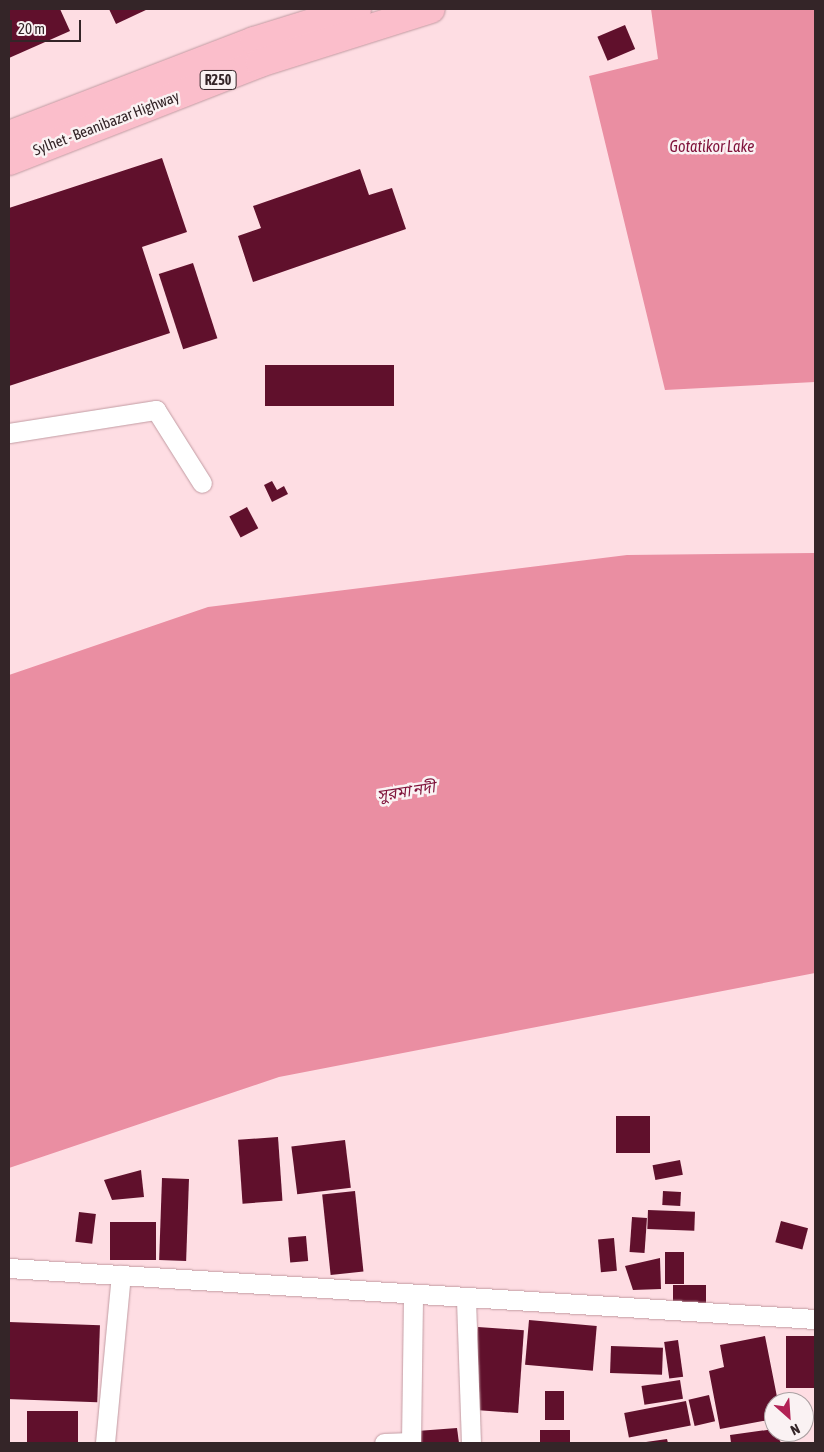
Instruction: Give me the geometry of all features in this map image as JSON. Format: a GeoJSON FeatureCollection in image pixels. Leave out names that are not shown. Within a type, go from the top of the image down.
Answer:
{"type":"FeatureCollection","features":[{"type":"Feature","properties":{"kind":"main road","name":"Sylhet - Beanibazar Highway"},"geometry":{"type":"LineString","coordinates":[[9,161],[357,9]]}},
{"type":"Feature","properties":{"kind":"main road","name":"Sylhet - Beanibazar Highway"},"geometry":{"type":"LineString","coordinates":[[9,135],[257,52],[431,9]]}},
{"type":"Feature","properties":{"kind":"street"},"geometry":{"type":"LineString","coordinates":[[9,433],[156,410],[202,483]]}},
{"type":"Feature","properties":{"kind":"street"},"geometry":{"type":"LineString","coordinates":[[9,1268],[466,1300],[815,1320]]}},
{"type":"Feature","properties":{"kind":"street"},"geometry":{"type":"LineString","coordinates":[[105,1443],[121,1275]]}},
{"type":"Feature","properties":{"kind":"street"},"geometry":{"type":"LineString","coordinates":[[384,1443],[411,1442],[413,1296]]}},
{"type":"Feature","properties":{"kind":"street"},"geometry":{"type":"LineString","coordinates":[[466,1300],[471,1443]]}},
{"type":"Feature","properties":{"kind":"water","name":"Gotatikor Lake"},"geometry":{"type":"Polygon","coordinates":[[[651,9],[815,9],[815,382],[665,390],[589,76],[658,59],[651,9]]]}},
{"type":"Feature","properties":{"kind":"water","name":"সুরমা নদী"},"geometry":{"type":"Polygon","coordinates":[[[815,553],[815,973],[279,1077],[9,1168],[9,675],[208,607],[627,555],[815,553]]]}},
{"type":"Feature","properties":{"kind":"building"},"geometry":{"type":"Polygon","coordinates":[[[9,9],[60,9],[70,31],[9,58],[9,9]]]}},
{"type":"Feature","properties":{"kind":"building"},"geometry":{"type":"Polygon","coordinates":[[[109,9],[148,9],[116,24],[109,9]]]}},
{"type":"Feature","properties":{"kind":"building"},"geometry":{"type":"Polygon","coordinates":[[[625,25],[635,49],[608,61],[597,37],[625,25]]]}},
{"type":"Feature","properties":{"kind":"building"},"geometry":{"type":"Polygon","coordinates":[[[162,158],[187,232],[142,247],[170,333],[9,386],[9,208],[162,158]]]}},
{"type":"Feature","properties":{"kind":"building"},"geometry":{"type":"Polygon","coordinates":[[[360,169],[369,195],[392,188],[406,229],[253,282],[238,236],[261,228],[253,206],[360,169]]]}},
{"type":"Feature","properties":{"kind":"building"},"geometry":{"type":"Polygon","coordinates":[[[193,263],[217,338],[183,349],[159,274],[193,263]]]}},
{"type":"Feature","properties":{"kind":"building"},"geometry":{"type":"Polygon","coordinates":[[[265,365],[394,365],[394,406],[265,406],[265,365]]]}},
{"type":"Feature","properties":{"kind":"building"},"geometry":{"type":"Polygon","coordinates":[[[272,481],[277,490],[284,486],[288,494],[272,502],[264,485],[272,481]]]}},
{"type":"Feature","properties":{"kind":"building"},"geometry":{"type":"Polygon","coordinates":[[[247,507],[258,528],[241,538],[229,516],[247,507]]]}},
{"type":"Feature","properties":{"kind":"building"},"geometry":{"type":"Polygon","coordinates":[[[616,1116],[650,1116],[650,1153],[616,1153],[616,1116]]]}},
{"type":"Feature","properties":{"kind":"building"},"geometry":{"type":"Polygon","coordinates":[[[278,1137],[282,1201],[243,1204],[238,1140],[278,1137]]]}},
{"type":"Feature","properties":{"kind":"building"},"geometry":{"type":"Polygon","coordinates":[[[345,1140],[351,1188],[297,1194],[291,1147],[345,1140]]]}},
{"type":"Feature","properties":{"kind":"building"},"geometry":{"type":"Polygon","coordinates":[[[680,1160],[683,1175],[655,1180],[653,1165],[680,1160]]]}},
{"type":"Feature","properties":{"kind":"building"},"geometry":{"type":"Polygon","coordinates":[[[141,1170],[144,1197],[112,1200],[104,1180],[141,1170]]]}},
{"type":"Feature","properties":{"kind":"building"},"geometry":{"type":"Polygon","coordinates":[[[162,1178],[189,1179],[186,1261],[159,1260],[162,1178]]]}},
{"type":"Feature","properties":{"kind":"building"},"geometry":{"type":"Polygon","coordinates":[[[355,1191],[363,1272],[331,1275],[322,1194],[355,1191]]]}},
{"type":"Feature","properties":{"kind":"building"},"geometry":{"type":"Polygon","coordinates":[[[663,1191],[681,1192],[680,1206],[662,1205],[663,1191]]]}},
{"type":"Feature","properties":{"kind":"building"},"geometry":{"type":"Polygon","coordinates":[[[648,1210],[695,1212],[694,1231],[647,1229],[648,1210]]]}},
{"type":"Feature","properties":{"kind":"building"},"geometry":{"type":"Polygon","coordinates":[[[79,1212],[96,1214],[92,1244],[75,1242],[79,1212]]]}},
{"type":"Feature","properties":{"kind":"building"},"geometry":{"type":"Polygon","coordinates":[[[632,1217],[647,1218],[645,1253],[630,1252],[632,1217]]]}},
{"type":"Feature","properties":{"kind":"building"},"geometry":{"type":"Polygon","coordinates":[[[781,1221],[808,1228],[802,1249],[775,1242],[781,1221]]]}},
{"type":"Feature","properties":{"kind":"building"},"geometry":{"type":"Polygon","coordinates":[[[110,1222],[156,1222],[156,1260],[110,1260],[110,1222]]]}},
{"type":"Feature","properties":{"kind":"building"},"geometry":{"type":"Polygon","coordinates":[[[306,1236],[308,1261],[290,1262],[288,1238],[306,1236]]]}},
{"type":"Feature","properties":{"kind":"building"},"geometry":{"type":"Polygon","coordinates":[[[614,1238],[617,1271],[601,1272],[598,1239],[614,1238]]]}},
{"type":"Feature","properties":{"kind":"building"},"geometry":{"type":"Polygon","coordinates":[[[665,1252],[684,1252],[684,1284],[665,1284],[665,1252]]]}},
{"type":"Feature","properties":{"kind":"building"},"geometry":{"type":"Polygon","coordinates":[[[660,1258],[661,1289],[633,1290],[625,1266],[660,1258]]]}},
{"type":"Feature","properties":{"kind":"building"},"geometry":{"type":"Polygon","coordinates":[[[673,1285],[706,1285],[706,1306],[673,1306],[673,1285]]]}},
{"type":"Feature","properties":{"kind":"building"},"geometry":{"type":"Polygon","coordinates":[[[529,1320],[597,1326],[593,1371],[525,1365],[529,1320]]]}},
{"type":"Feature","properties":{"kind":"building"},"geometry":{"type":"Polygon","coordinates":[[[9,1322],[100,1325],[97,1402],[9,1399],[9,1322]]]}},
{"type":"Feature","properties":{"kind":"building"},"geometry":{"type":"Polygon","coordinates":[[[478,1327],[524,1330],[518,1413],[472,1410],[478,1327]]]}},
{"type":"Feature","properties":{"kind":"building"},"geometry":{"type":"Polygon","coordinates":[[[765,1336],[776,1392],[764,1392],[764,1421],[720,1429],[709,1371],[724,1367],[720,1345],[765,1336]]]}},
{"type":"Feature","properties":{"kind":"building"},"geometry":{"type":"Polygon","coordinates":[[[786,1336],[815,1336],[815,1388],[786,1388],[786,1336]]]}},
{"type":"Feature","properties":{"kind":"building"},"geometry":{"type":"Polygon","coordinates":[[[678,1340],[683,1377],[669,1379],[664,1342],[678,1340]]]}},
{"type":"Feature","properties":{"kind":"building"},"geometry":{"type":"Polygon","coordinates":[[[611,1346],[663,1348],[662,1375],[610,1373],[611,1346]]]}},
{"type":"Feature","properties":{"kind":"building"},"geometry":{"type":"Polygon","coordinates":[[[680,1380],[683,1399],[644,1405],[641,1386],[680,1380]]]}},
{"type":"Feature","properties":{"kind":"building"},"geometry":{"type":"Polygon","coordinates":[[[545,1391],[564,1391],[564,1420],[545,1420],[545,1391]]]}},
{"type":"Feature","properties":{"kind":"building"},"geometry":{"type":"Polygon","coordinates":[[[709,1395],[715,1421],[695,1426],[689,1400],[709,1395]]]}},
{"type":"Feature","properties":{"kind":"building"},"geometry":{"type":"Polygon","coordinates":[[[686,1401],[691,1426],[629,1438],[624,1413],[686,1401]]]}},
{"type":"Feature","properties":{"kind":"building"},"geometry":{"type":"Polygon","coordinates":[[[27,1411],[78,1411],[78,1442],[27,1442],[27,1411]]]}},
{"type":"Feature","properties":{"kind":"building"},"geometry":{"type":"Polygon","coordinates":[[[457,1428],[459,1443],[418,1443],[417,1431],[457,1428]]]}},
{"type":"Feature","properties":{"kind":"building"},"geometry":{"type":"Polygon","coordinates":[[[540,1430],[570,1430],[570,1443],[540,1443],[540,1430]]]}},
{"type":"Feature","properties":{"kind":"building"},"geometry":{"type":"Polygon","coordinates":[[[764,1430],[764,1442],[781,1443],[731,1443],[730,1435],[764,1430]]]}},
{"type":"Feature","properties":{"kind":"building"},"geometry":{"type":"Polygon","coordinates":[[[667,1439],[668,1443],[646,1443],[646,1442],[667,1439]]]}}]}
